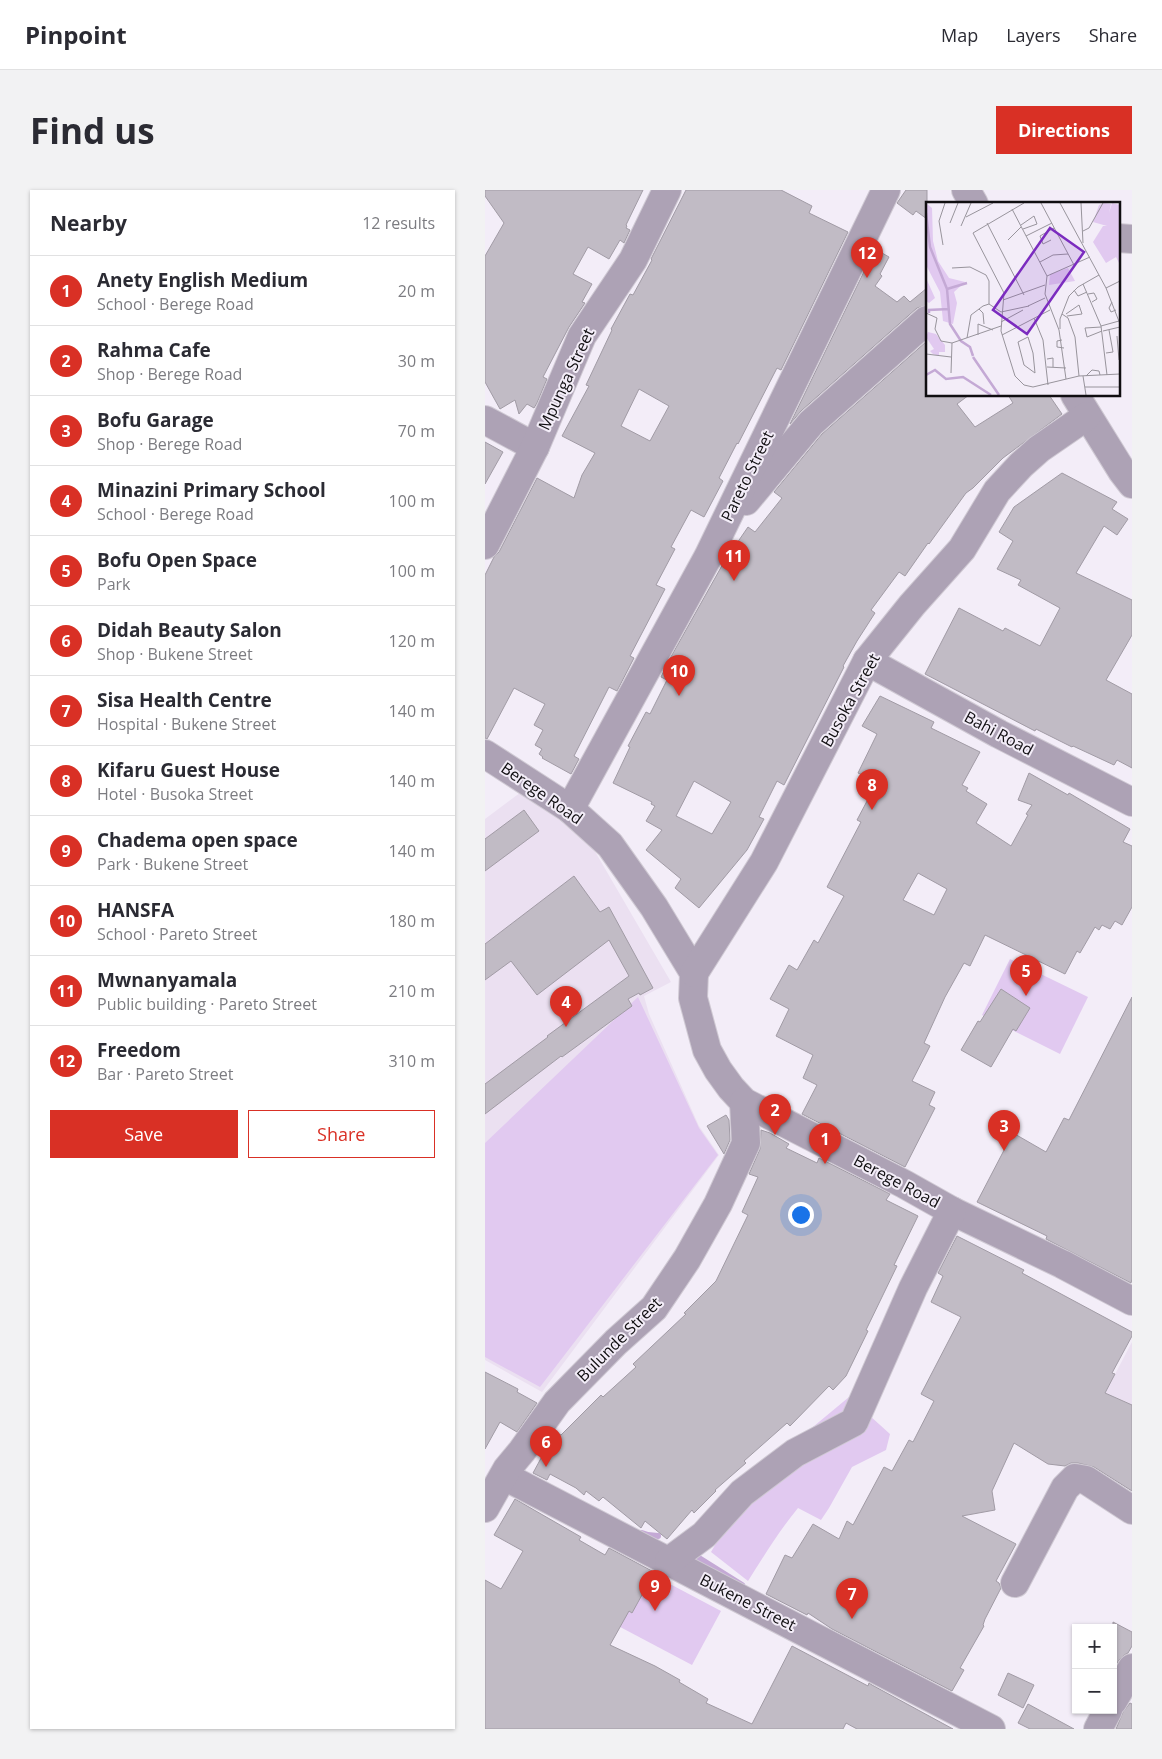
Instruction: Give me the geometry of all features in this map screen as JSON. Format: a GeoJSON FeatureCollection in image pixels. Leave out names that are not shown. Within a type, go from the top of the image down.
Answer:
{"type":"FeatureCollection","features":[{"type":"Feature","properties":{"kind":"street","name":"Mpunga Street"},"geometry":{"type":"LineString","coordinates":[[485,544],[535,447],[583,336],[633,260],[667,190]]}},
{"type":"Feature","properties":{"kind":"street","name":"Pareto Street"},"geometry":{"type":"LineString","coordinates":[[570,809],[708,556],[886,190]]}},
{"type":"Feature","properties":{"kind":"street"},"geometry":{"type":"LineString","coordinates":[[966,190],[973,202]]}},
{"type":"Feature","properties":{"kind":"street"},"geometry":{"type":"LineString","coordinates":[[1119,238],[1132,239]]}},
{"type":"Feature","properties":{"kind":"street"},"geometry":{"type":"LineString","coordinates":[[708,556],[747,499],[811,423],[926,321]]}},
{"type":"Feature","properties":{"kind":"street"},"geometry":{"type":"LineString","coordinates":[[1081,405],[1132,484]]}},
{"type":"Feature","properties":{"kind":"street","name":"Busoka Street"},"geometry":{"type":"LineString","coordinates":[[693,973],[764,862],[867,662],[912,606],[962,549],[997,491],[1081,405]]}},
{"type":"Feature","properties":{"kind":"street"},"geometry":{"type":"LineString","coordinates":[[485,420],[535,447]]}},
{"type":"Feature","properties":{"kind":"street","name":"Bahi Road"},"geometry":{"type":"LineString","coordinates":[[867,662],[999,734],[1132,802]]}},
{"type":"Feature","properties":{"kind":"street","name":"Berege Road"},"geometry":{"type":"LineString","coordinates":[[485,754],[570,809],[610,845],[654,907],[693,973],[693,998],[707,1050],[722,1076],[744,1102],[904,1184],[952,1211],[1062,1264],[1132,1301]]}},
{"type":"Feature","properties":{"kind":"street","name":"Bulunde Street"},"geometry":{"type":"LineString","coordinates":[[485,1508],[507,1469],[557,1402],[616,1342],[653,1308],[687,1259],[718,1204],[746,1143],[744,1102]]}},
{"type":"Feature","properties":{"kind":"street"},"geometry":{"type":"LineString","coordinates":[[669,1561],[704,1535],[742,1493],[795,1453],[854,1422],[913,1288],[952,1211]]}},
{"type":"Feature","properties":{"kind":"street","name":"Bukene Street"},"geometry":{"type":"LineString","coordinates":[[504,1476],[991,1729]]}},
{"type":"Feature","properties":{"kind":"street"},"geometry":{"type":"LineString","coordinates":[[1015,1583],[1065,1488],[1075,1478],[1086,1480],[1132,1510]]}},
{"type":"Feature","properties":{"kind":"street"},"geometry":{"type":"LineString","coordinates":[[1117,1694],[1132,1668]]}},
{"type":"Feature","properties":{"kind":"street"},"geometry":{"type":"LineString","coordinates":[[1098,1729],[1106,1714]]}},
{"type":"Feature","properties":{"kind":"shaded area"},"geometry":{"type":"Polygon","coordinates":[[[540,778],[586,836],[671,982],[644,996],[649,1014],[699,1126],[719,1155],[542,1392],[485,1360],[485,819],[540,778]]]}},
{"type":"Feature","properties":{"kind":"shaded area"},"geometry":{"type":"Polygon","coordinates":[[[1010,959],[1088,997],[1060,1054],[982,1015],[1010,959]]]}},
{"type":"Feature","properties":{"kind":"shaded area"},"geometry":{"type":"Polygon","coordinates":[[[638,997],[699,1128],[718,1155],[540,1387],[485,1357],[485,1143],[638,997]]]}},
{"type":"Feature","properties":{"kind":"shaded area"},"geometry":{"type":"Polygon","coordinates":[[[1132,1342],[1132,1416],[1101,1401],[1132,1342]]]}},
{"type":"Feature","properties":{"kind":"shaded area"},"geometry":{"type":"Polygon","coordinates":[[[849,1397],[890,1434],[886,1450],[852,1467],[821,1520],[798,1508],[748,1581],[711,1552],[755,1475],[849,1397]]]}},
{"type":"Feature","properties":{"kind":"shaded area"},"geometry":{"type":"Polygon","coordinates":[[[617,1556],[721,1611],[692,1665],[588,1610],[617,1556]]]}},
{"type":"Feature","properties":{"kind":"building"},"geometry":{"type":"Polygon","coordinates":[[[485,190],[643,190],[626,225],[626,228],[630,230],[624,243],[620,240],[609,259],[588,247],[573,274],[592,284],[582,302],[585,303],[569,327],[543,377],[547,379],[537,403],[534,408],[527,404],[519,414],[515,400],[500,409],[485,382],[485,256],[504,223],[485,196],[485,190]]]}},
{"type":"Feature","properties":{"kind":"building"},"geometry":{"type":"Polygon","coordinates":[[[686,190],[781,190],[812,206],[809,213],[848,232],[781,370],[777,368],[719,478],[723,481],[704,517],[691,510],[671,547],[675,549],[656,585],[665,589],[630,656],[634,658],[617,691],[609,687],[574,756],[579,759],[571,774],[542,758],[539,754],[542,749],[535,745],[543,730],[534,725],[545,704],[514,688],[487,739],[485,738],[485,575],[537,478],[574,498],[582,475],[595,453],[562,436],[589,386],[586,385],[611,329],[630,294],[633,295],[686,190]],[[639,389],[621,426],[650,441],[669,406],[639,389]]]}},
{"type":"Feature","properties":{"kind":"building"},"geometry":{"type":"Polygon","coordinates":[[[906,190],[927,190],[926,218],[916,211],[913,215],[897,203],[906,190]]]}},
{"type":"Feature","properties":{"kind":"building"},"geometry":{"type":"Polygon","coordinates":[[[875,249],[889,257],[880,274],[882,276],[875,286],[897,302],[904,296],[910,302],[926,289],[926,305],[917,308],[801,411],[790,424],[875,249]]]}},
{"type":"Feature","properties":{"kind":"building"},"geometry":{"type":"Polygon","coordinates":[[[926,342],[926,396],[968,396],[957,404],[975,427],[1013,403],[1009,396],[1050,396],[1062,414],[1003,458],[966,493],[905,576],[899,572],[871,610],[875,613],[843,666],[784,785],[777,781],[759,817],[764,819],[747,850],[699,908],[675,888],[681,879],[646,850],[662,830],[646,821],[655,806],[651,804],[652,802],[613,783],[630,747],[628,746],[646,712],[650,714],[667,680],[661,677],[668,662],[724,562],[748,527],[755,532],[782,498],[774,492],[822,434],[926,342]],[[694,781],[676,816],[712,834],[731,802],[694,781]]]}},
{"type":"Feature","properties":{"kind":"building"},"geometry":{"type":"Polygon","coordinates":[[[485,442],[503,452],[485,484],[485,442]]]}},
{"type":"Feature","properties":{"kind":"building"},"geometry":{"type":"Polygon","coordinates":[[[1062,473],[1117,502],[1112,509],[1128,519],[1117,535],[1104,526],[1076,573],[1132,600],[1132,635],[1106,680],[1132,694],[1132,768],[1117,760],[1114,765],[1036,729],[1035,731],[925,674],[959,608],[1003,631],[1005,628],[1040,646],[1060,608],[1018,585],[1021,580],[997,569],[1013,541],[999,532],[1014,507],[1062,473]]]}},
{"type":"Feature","properties":{"kind":"building"},"geometry":{"type":"Polygon","coordinates":[[[880,696],[934,722],[931,728],[980,752],[962,785],[968,788],[966,791],[987,804],[976,823],[1011,846],[1032,805],[1018,800],[1029,773],[1068,795],[1069,793],[1130,829],[1123,842],[1132,846],[1132,907],[1122,925],[1115,921],[1110,929],[1102,925],[1099,930],[1095,927],[1080,953],[1077,951],[1065,974],[985,935],[970,966],[964,963],[945,997],[924,1043],[930,1046],[912,1081],[935,1092],[929,1105],[935,1108],[905,1167],[802,1114],[817,1085],[803,1078],[813,1055],[776,1036],[789,1009],[770,999],[789,965],[797,970],[814,940],[818,943],[844,896],[827,887],[861,822],[857,820],[875,786],[870,783],[872,780],[858,773],[877,734],[862,726],[880,696]],[[918,873],[903,900],[934,915],[947,889],[918,873]]]}},
{"type":"Feature","properties":{"kind":"building"},"geometry":{"type":"Polygon","coordinates":[[[524,810],[539,831],[485,871],[485,839],[524,810]]]}},
{"type":"Feature","properties":{"kind":"building"},"geometry":{"type":"Polygon","coordinates":[[[574,876],[600,912],[609,907],[653,988],[628,999],[632,1006],[561,1056],[485,1114],[485,1084],[629,976],[609,940],[537,995],[511,961],[485,980],[485,944],[574,876]]]}},
{"type":"Feature","properties":{"kind":"building"},"geometry":{"type":"Polygon","coordinates":[[[1001,989],[1030,1008],[1016,1031],[1013,1029],[991,1067],[961,1050],[978,1021],[980,1022],[1001,989]]]}},
{"type":"Feature","properties":{"kind":"building"},"geometry":{"type":"Polygon","coordinates":[[[1132,997],[1131,1283],[1046,1239],[1047,1236],[977,1202],[1013,1133],[1046,1152],[1064,1118],[1069,1120],[1132,997]]]}},
{"type":"Feature","properties":{"kind":"building"},"geometry":{"type":"Polygon","coordinates":[[[726,1115],[729,1120],[730,1140],[724,1154],[707,1126],[726,1115]]]}},
{"type":"Feature","properties":{"kind":"building"},"geometry":{"type":"Polygon","coordinates":[[[761,1130],[789,1144],[786,1148],[817,1163],[819,1158],[890,1194],[886,1200],[918,1216],[894,1265],[897,1266],[846,1376],[833,1390],[829,1386],[790,1426],[787,1423],[744,1461],[746,1463],[715,1490],[694,1513],[692,1510],[667,1539],[645,1521],[641,1528],[603,1497],[599,1501],[586,1491],[584,1495],[576,1488],[550,1474],[547,1480],[533,1473],[546,1449],[544,1447],[555,1432],[561,1435],[601,1395],[603,1397],[636,1367],[633,1364],[686,1314],[684,1313],[716,1281],[748,1215],[742,1212],[758,1177],[749,1174],[760,1149],[761,1130]]]}},
{"type":"Feature","properties":{"kind":"building"},"geometry":{"type":"Polygon","coordinates":[[[957,1236],[1024,1270],[1022,1273],[1132,1332],[1132,1336],[1112,1373],[1115,1374],[1105,1393],[1132,1405],[1132,1491],[1094,1467],[1078,1463],[1071,1463],[1065,1466],[1048,1464],[1014,1443],[992,1491],[995,1510],[962,1516],[1016,1544],[996,1581],[1001,1588],[985,1619],[984,1626],[960,1668],[964,1670],[952,1691],[832,1629],[808,1613],[807,1615],[766,1594],[785,1555],[792,1558],[813,1524],[839,1539],[847,1521],[853,1525],[884,1467],[892,1471],[909,1440],[913,1442],[934,1401],[921,1394],[961,1317],[931,1302],[943,1276],[938,1273],[957,1236]]]}},
{"type":"Feature","properties":{"kind":"building"},"geometry":{"type":"Polygon","coordinates":[[[485,1372],[518,1389],[517,1392],[537,1403],[517,1432],[500,1422],[485,1449],[485,1372]]]}},
{"type":"Feature","properties":{"kind":"building"},"geometry":{"type":"Polygon","coordinates":[[[515,1499],[581,1537],[579,1540],[605,1555],[609,1548],[654,1573],[632,1613],[629,1611],[610,1645],[680,1680],[679,1682],[708,1699],[706,1703],[752,1724],[792,1646],[868,1686],[869,1683],[953,1729],[857,1729],[846,1723],[843,1729],[485,1729],[485,1580],[501,1589],[523,1551],[494,1535],[515,1499]]]}},
{"type":"Feature","properties":{"kind":"building"},"geometry":{"type":"Polygon","coordinates":[[[1117,1624],[1132,1632],[1132,1646],[1128,1653],[1117,1663],[1117,1624]]]}},
{"type":"Feature","properties":{"kind":"building"},"geometry":{"type":"Polygon","coordinates":[[[1008,1673],[1034,1685],[1023,1708],[998,1695],[1008,1673]]]}},
{"type":"Feature","properties":{"kind":"building"},"geometry":{"type":"Polygon","coordinates":[[[1130,1703],[1132,1704],[1132,1729],[1116,1729],[1123,1712],[1130,1703]]]}},
{"type":"Feature","properties":{"kind":"building"},"geometry":{"type":"Polygon","coordinates":[[[1028,1704],[1074,1729],[1030,1729],[1018,1723],[1028,1704]]]}},
{"type":"Feature","properties":{"kind":"waterway"},"geometry":{"type":"LineString","coordinates":[[642,1533],[658,1536]]}},
{"type":"Feature","properties":{"kind":"waterway"},"geometry":{"type":"LineString","coordinates":[[691,1553],[742,1585]]}},
{"type":"Feature","properties":{"kind":"place","name":"Freedom"},"geometry":{"type":"Point","coordinates":[867,278]}},
{"type":"Feature","properties":{"kind":"place","name":"Mwnanyamala"},"geometry":{"type":"Point","coordinates":[734,581]}},
{"type":"Feature","properties":{"kind":"place","name":"HANSFA"},"geometry":{"type":"Point","coordinates":[679,696]}},
{"type":"Feature","properties":{"kind":"place","name":"Kifaru Guest House"},"geometry":{"type":"Point","coordinates":[872,810]}},
{"type":"Feature","properties":{"kind":"place","name":"Bofu Open Space"},"geometry":{"type":"Point","coordinates":[1026,996]}},
{"type":"Feature","properties":{"kind":"place","name":"Minazini Primary School"},"geometry":{"type":"Point","coordinates":[566,1027]}},
{"type":"Feature","properties":{"kind":"place","name":"Rahma Cafe"},"geometry":{"type":"Point","coordinates":[775,1135]}},
{"type":"Feature","properties":{"kind":"place","name":"Bofu Garage"},"geometry":{"type":"Point","coordinates":[1004,1151]}},
{"type":"Feature","properties":{"kind":"place","name":"Anety English Medium"},"geometry":{"type":"Point","coordinates":[825,1164]}},
{"type":"Feature","properties":{"kind":"place","name":"Didah Beauty Salon"},"geometry":{"type":"Point","coordinates":[546,1467]}},
{"type":"Feature","properties":{"kind":"place","name":"Chadema open space"},"geometry":{"type":"Point","coordinates":[655,1611]}},
{"type":"Feature","properties":{"kind":"place","name":"Sisa Health Centre"},"geometry":{"type":"Point","coordinates":[852,1619]}}]}
